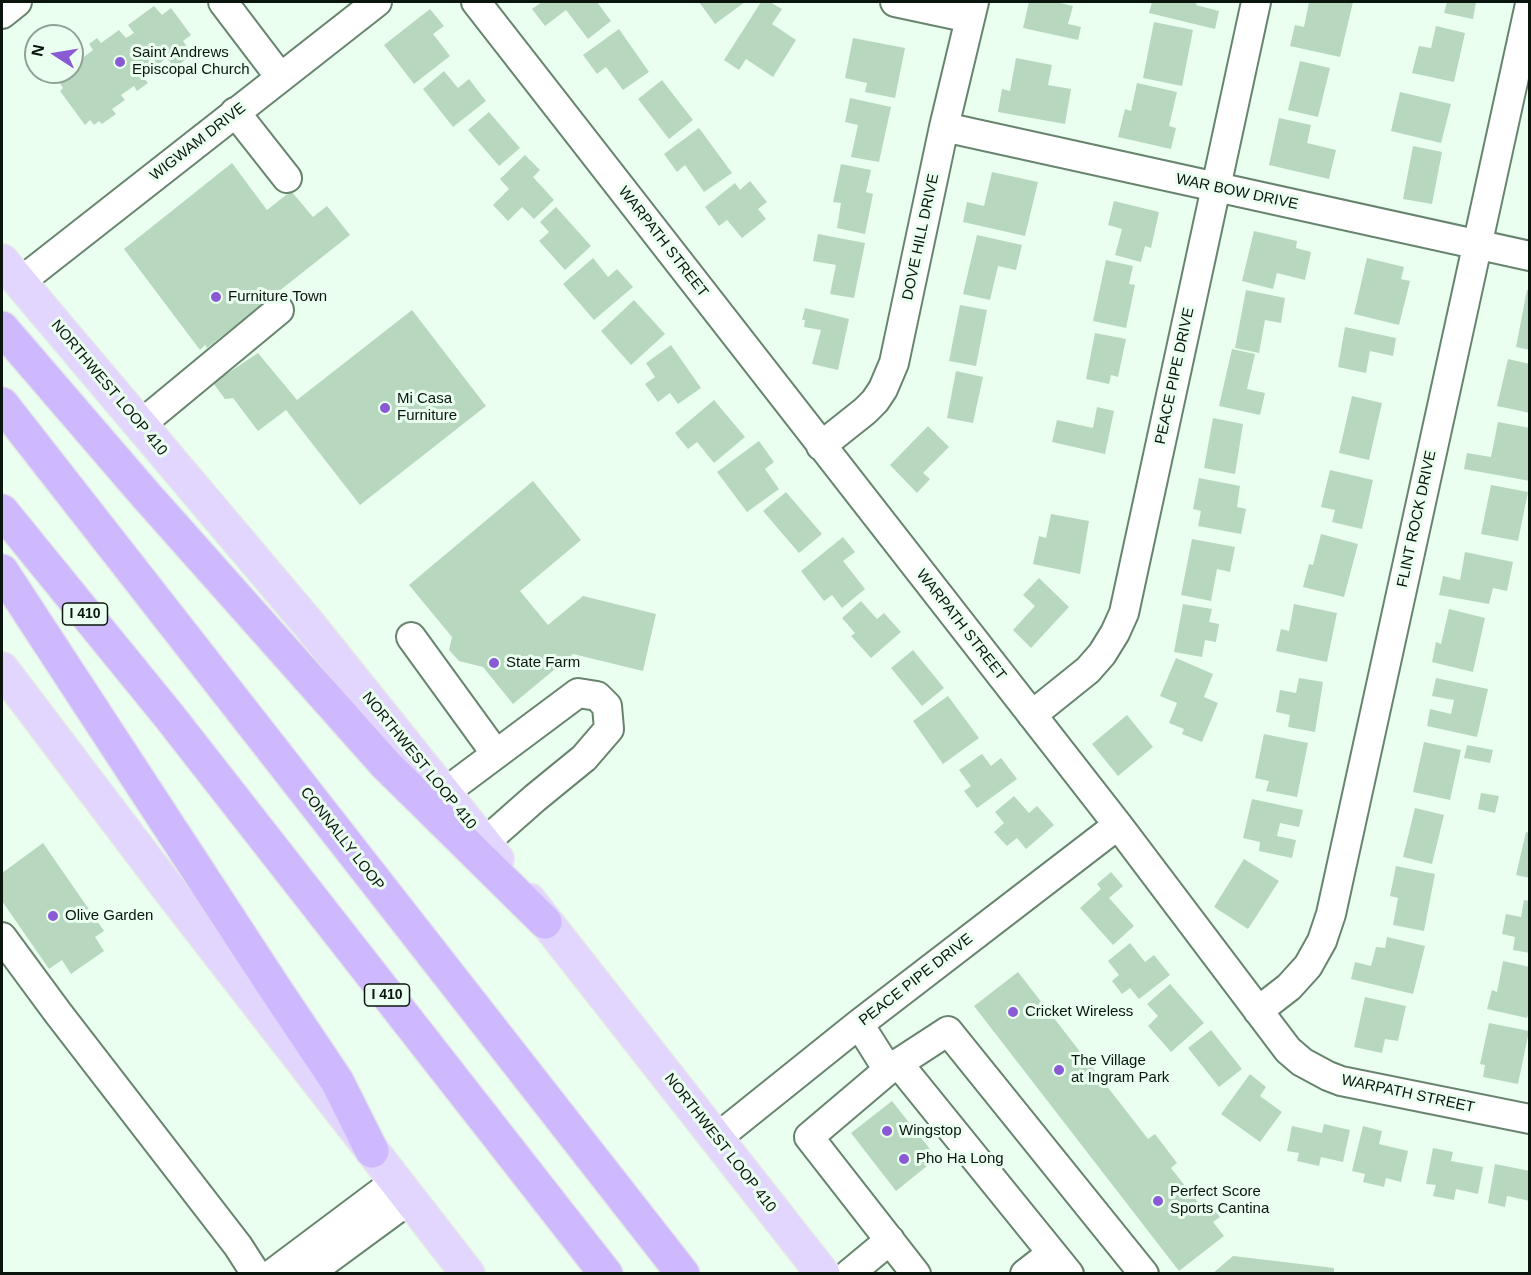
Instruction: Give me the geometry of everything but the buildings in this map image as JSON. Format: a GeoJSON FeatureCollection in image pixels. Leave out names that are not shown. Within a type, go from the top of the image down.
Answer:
{"type":"FeatureCollection","features":[{"type":"Feature","properties":{"kind":"highway"},"geometry":{"type":"LineString","coordinates":[[2,328],[144,493],[385,764],[545,922]]}},
{"type":"Feature","properties":{"kind":"highway","name":"CONNALLY LOOP"},"geometry":{"type":"LineString","coordinates":[[2,404],[683,1274]]}},
{"type":"Feature","properties":{"kind":"highway","name":"I 410"},"geometry":{"type":"LineString","coordinates":[[2,512],[169,716],[606,1274]]}},
{"type":"Feature","properties":{"kind":"highway"},"geometry":{"type":"LineString","coordinates":[[2,571],[338,1081],[372,1151]]}},
{"type":"Feature","properties":{"kind":"main road","name":"NORTHWEST LOOP 410"},"geometry":{"type":"LineString","coordinates":[[11,272],[314,631],[823,1274]]}},
{"type":"Feature","properties":{"kind":"main road"},"geometry":{"type":"LineString","coordinates":[[5,678],[468,1274]]}},
{"type":"Feature","properties":{"kind":"street"},"geometry":{"type":"LineString","coordinates":[[2,14],[17,2]]}},
{"type":"Feature","properties":{"kind":"street"},"geometry":{"type":"LineString","coordinates":[[223,2],[280,77]]}},
{"type":"Feature","properties":{"kind":"street","name":"WIGWAM DRIVE"},"geometry":{"type":"LineString","coordinates":[[11,272],[235,112],[377,2]]}},
{"type":"Feature","properties":{"kind":"street","name":"WARPATH STREET"},"geometry":{"type":"LineString","coordinates":[[476,2],[1118,825],[1288,1050],[1302,1062],[1341,1081],[1530,1119]]}},
{"type":"Feature","properties":{"kind":"street"},"geometry":{"type":"LineString","coordinates":[[895,2],[972,10]]}},
{"type":"Feature","properties":{"kind":"street","name":"PEACE PIPE DRIVE"},"geometry":{"type":"LineString","coordinates":[[1032,715],[1088,670],[1102,654],[1124,614],[1256,2]]}},
{"type":"Feature","properties":{"kind":"street","name":"FLINT ROCK DRIVE"},"geometry":{"type":"LineString","coordinates":[[1258,1011],[1289,987],[1308,966],[1322,941],[1331,914],[1530,4]]}},
{"type":"Feature","properties":{"kind":"street","name":"DOVE HILL DRIVE"},"geometry":{"type":"LineString","coordinates":[[821,446],[875,401],[894,363],[944,127],[972,10]]}},
{"type":"Feature","properties":{"kind":"street"},"geometry":{"type":"LineString","coordinates":[[235,112],[287,178]]}},
{"type":"Feature","properties":{"kind":"street","name":"WAR BOW DRIVE"},"geometry":{"type":"LineString","coordinates":[[944,127],[1530,256]]}},
{"type":"Feature","properties":{"kind":"street"},"geometry":{"type":"LineString","coordinates":[[140,425],[279,310]]}},
{"type":"Feature","properties":{"kind":"street"},"geometry":{"type":"LineString","coordinates":[[411,637],[496,754]]}},
{"type":"Feature","properties":{"kind":"street"},"geometry":{"type":"LineString","coordinates":[[444,793],[578,693],[597,696],[607,706],[609,729],[584,758],[484,843]]}},
{"type":"Feature","properties":{"kind":"street","name":"PEACE PIPE DRIVE"},"geometry":{"type":"LineString","coordinates":[[717,1138],[859,1024],[1118,825]]}},
{"type":"Feature","properties":{"kind":"street"},"geometry":{"type":"LineString","coordinates":[[2,937],[238,1246],[256,1274]]}},
{"type":"Feature","properties":{"kind":"street"},"geometry":{"type":"LineString","coordinates":[[859,1024],[1060,1263],[1024,1274]]}},
{"type":"Feature","properties":{"kind":"street"},"geometry":{"type":"LineString","coordinates":[[916,1274],[810,1137],[893,1067],[948,1031],[1135,1270]]}},
{"type":"Feature","properties":{"kind":"street"},"geometry":{"type":"LineString","coordinates":[[272,1274],[403,1190]]}},
{"type":"Feature","properties":{"kind":"street"},"geometry":{"type":"LineString","coordinates":[[308,1274],[403,1190]]}},
{"type":"Feature","properties":{"kind":"street"},"geometry":{"type":"LineString","coordinates":[[849,1274],[890,1240]]}},
{"type":"Feature","properties":{"kind":"place","name":"Saint Andrews Episcopal Church"},"geometry":{"type":"Point","coordinates":[120,62]}},
{"type":"Feature","properties":{"kind":"place","name":"Furniture Town"},"geometry":{"type":"Point","coordinates":[216,297]}},
{"type":"Feature","properties":{"kind":"place","name":"Mi Casa Furniture"},"geometry":{"type":"Point","coordinates":[385,408]}},
{"type":"Feature","properties":{"kind":"place","name":"State Farm"},"geometry":{"type":"Point","coordinates":[494,663]}},
{"type":"Feature","properties":{"kind":"place","name":"Olive Garden"},"geometry":{"type":"Point","coordinates":[53,916]}},
{"type":"Feature","properties":{"kind":"place","name":"Cricket Wireless"},"geometry":{"type":"Point","coordinates":[1013,1012]}},
{"type":"Feature","properties":{"kind":"place","name":"The Village at Ingram Park"},"geometry":{"type":"Point","coordinates":[1059,1070]}},
{"type":"Feature","properties":{"kind":"place","name":"Wingstop"},"geometry":{"type":"Point","coordinates":[887,1131]}},
{"type":"Feature","properties":{"kind":"place","name":"Pho Ha Long"},"geometry":{"type":"Point","coordinates":[904,1159]}},
{"type":"Feature","properties":{"kind":"place","name":"Perfect Score Sports Cantina"},"geometry":{"type":"Point","coordinates":[1158,1201]}}]}
